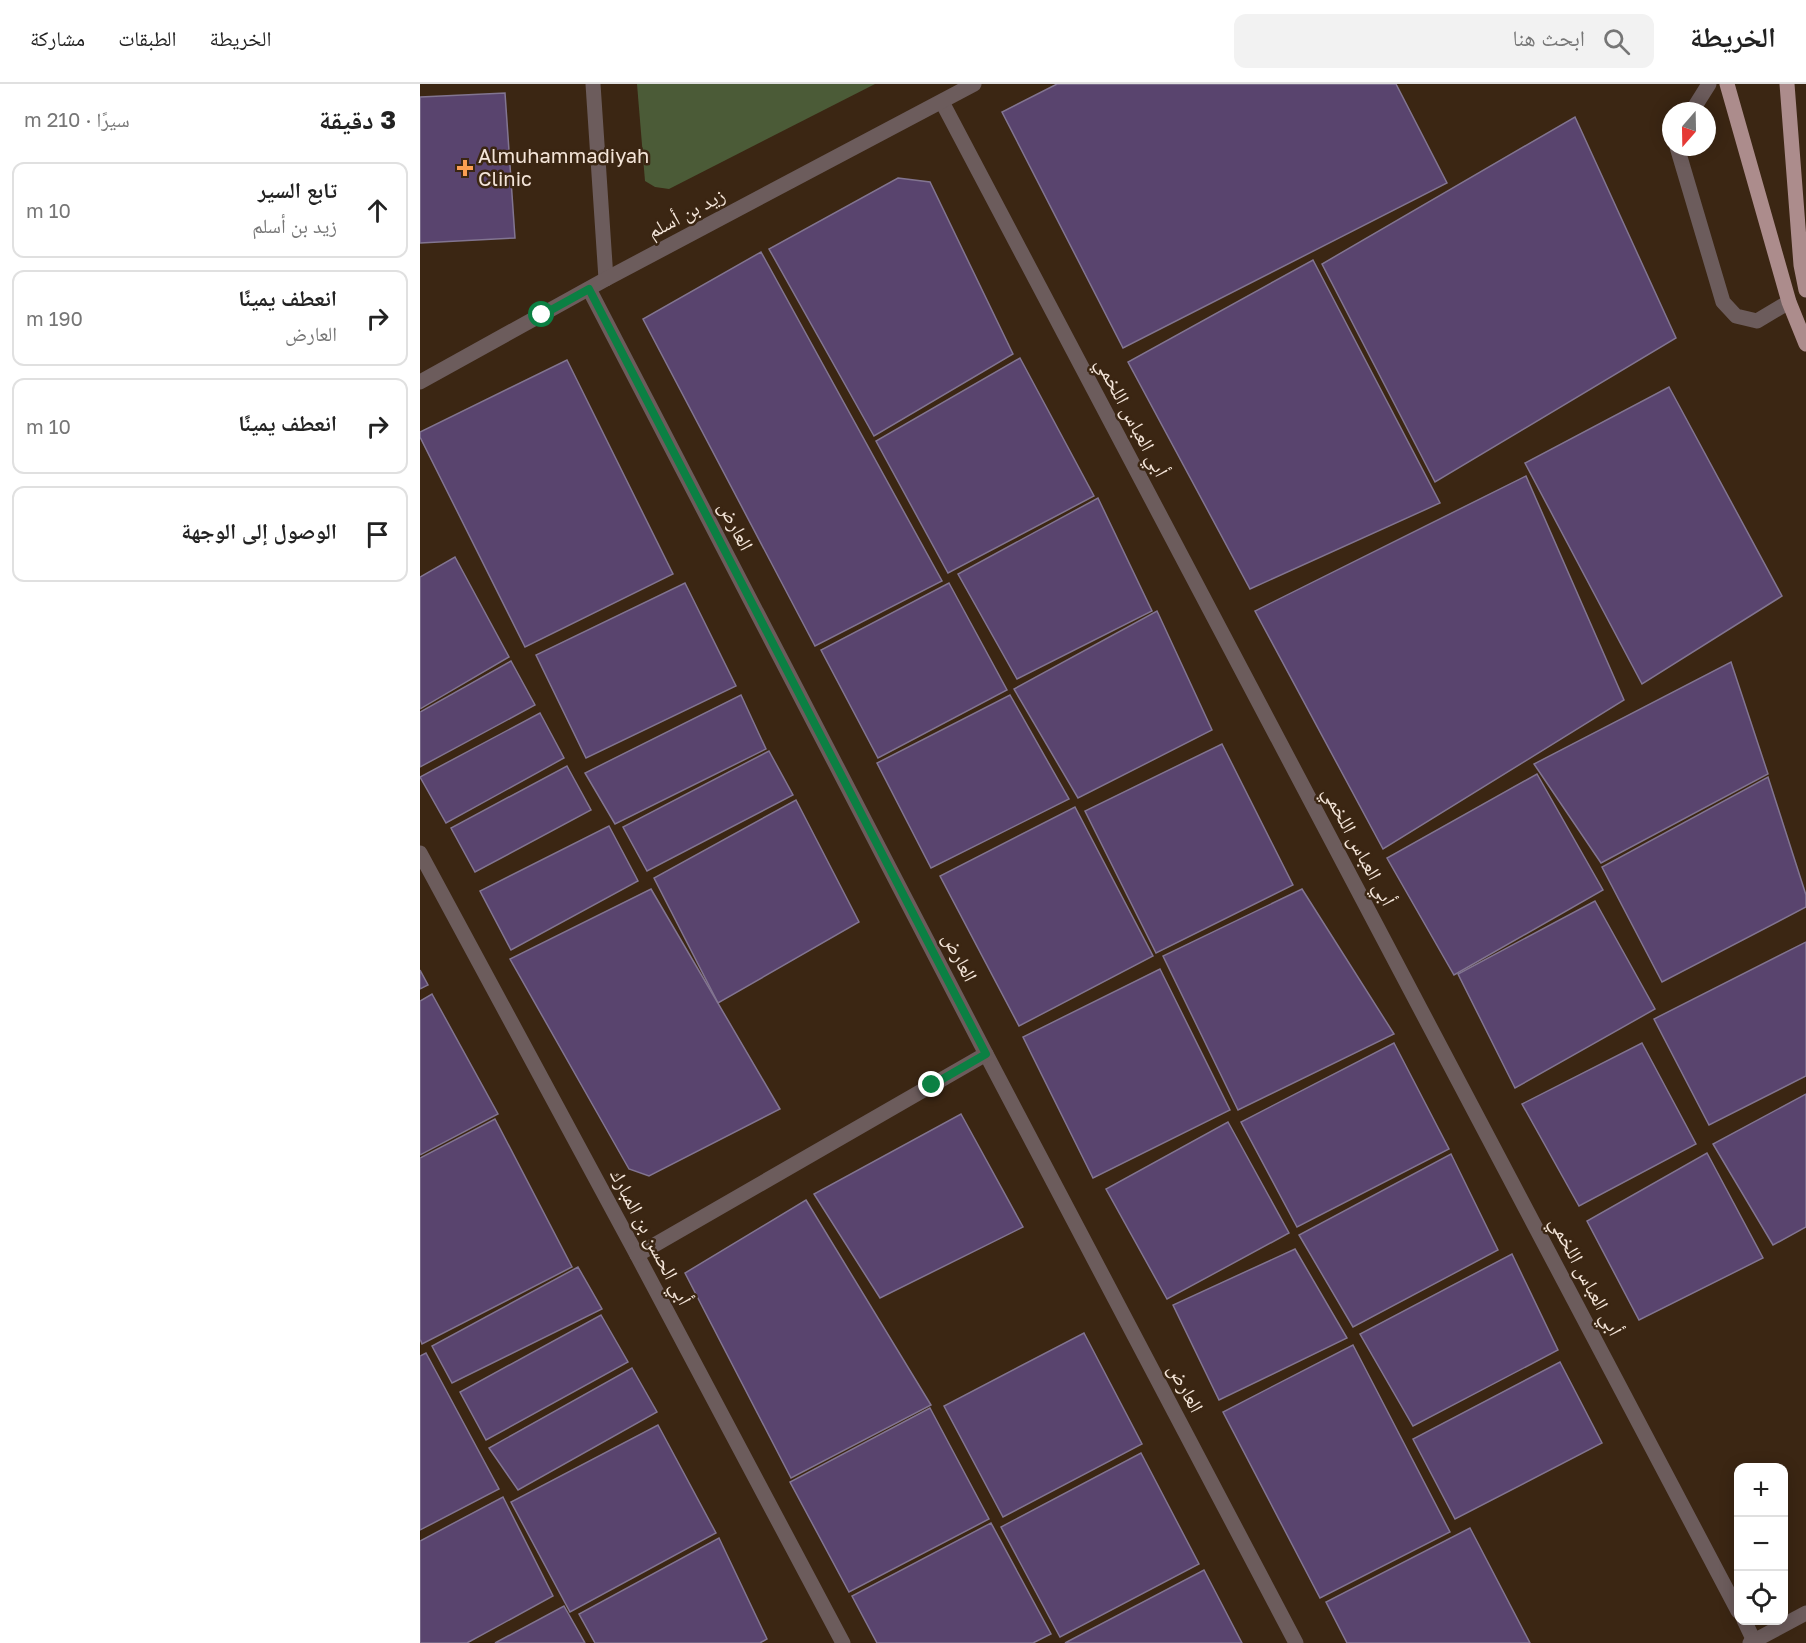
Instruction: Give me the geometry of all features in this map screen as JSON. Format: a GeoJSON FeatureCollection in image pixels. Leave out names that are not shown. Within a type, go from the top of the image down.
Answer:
{"type":"FeatureCollection","features":[{"type":"Feature","properties":{"kind":"main road"},"geometry":{"type":"LineString","coordinates":[[1727,84],[1789,302],[1806,344]]}},
{"type":"Feature","properties":{"kind":"main road"},"geometry":{"type":"LineString","coordinates":[[1787,84],[1801,265],[1806,290]]}},
{"type":"Feature","properties":{"kind":"street"},"geometry":{"type":"LineString","coordinates":[[593,84],[606,279]]}},
{"type":"Feature","properties":{"kind":"street","name":"زيد بن أسلم"},"geometry":{"type":"LineString","coordinates":[[420,382],[606,279],[974,84]]}},
{"type":"Feature","properties":{"kind":"street"},"geometry":{"type":"LineString","coordinates":[[1698,102],[1709,84]]}},
{"type":"Feature","properties":{"kind":"street","name":"أبي العباس اللخمي"},"geometry":{"type":"LineString","coordinates":[[942,102],[1734,1603]]}},
{"type":"Feature","properties":{"kind":"street"},"geometry":{"type":"LineString","coordinates":[[1680,156],[1723,302],[1736,316],[1757,321],[1789,302]]}},
{"type":"Feature","properties":{"kind":"street","name":"العارض"},"geometry":{"type":"LineString","coordinates":[[589,289],[986,1054],[1296,1643]]}},
{"type":"Feature","properties":{"kind":"street","name":"أبي الحسن بن المبارك"},"geometry":{"type":"LineString","coordinates":[[420,853],[843,1643]]}},
{"type":"Feature","properties":{"kind":"street"},"geometry":{"type":"LineString","coordinates":[[637,1256],[986,1054]]}},
{"type":"Feature","properties":{"kind":"street"},"geometry":{"type":"LineString","coordinates":[[1746,1625],[1752,1642],[1806,1613]]}},
{"type":"Feature","properties":{"kind":"green space"},"geometry":{"type":"Polygon","coordinates":[[[637,84],[875,84],[669,189],[655,187],[645,181],[637,84]]]}},
{"type":"Feature","properties":{"kind":"building"},"geometry":{"type":"Polygon","coordinates":[[[1057,84],[1396,84],[1447,183],[1123,348],[1002,112],[1057,84]]]}},
{"type":"Feature","properties":{"kind":"building","name":"Almuhammadiyah Clinic"},"geometry":{"type":"Polygon","coordinates":[[[505,93],[515,238],[420,243],[420,97],[505,93]]]}},
{"type":"Feature","properties":{"kind":"building"},"geometry":{"type":"Polygon","coordinates":[[[1575,117],[1676,338],[1435,482],[1322,264],[1575,117]]]}},
{"type":"Feature","properties":{"kind":"building"},"geometry":{"type":"Polygon","coordinates":[[[898,178],[930,182],[1013,354],[874,436],[769,249],[898,178]]]}},
{"type":"Feature","properties":{"kind":"building"},"geometry":{"type":"Polygon","coordinates":[[[761,252],[942,581],[815,646],[643,319],[761,252]]]}},
{"type":"Feature","properties":{"kind":"building"},"geometry":{"type":"Polygon","coordinates":[[[1313,260],[1440,503],[1250,589],[1128,362],[1313,260]]]}},
{"type":"Feature","properties":{"kind":"building"},"geometry":{"type":"Polygon","coordinates":[[[1020,358],[1094,496],[948,573],[876,441],[1020,358]]]}},
{"type":"Feature","properties":{"kind":"building"},"geometry":{"type":"Polygon","coordinates":[[[567,360],[673,574],[525,647],[420,437],[420,432],[567,360]]]}},
{"type":"Feature","properties":{"kind":"building"},"geometry":{"type":"Polygon","coordinates":[[[1669,387],[1782,596],[1642,684],[1525,463],[1669,387]]]}},
{"type":"Feature","properties":{"kind":"building"},"geometry":{"type":"Polygon","coordinates":[[[1526,476],[1624,700],[1383,849],[1255,611],[1526,476]]]}},
{"type":"Feature","properties":{"kind":"building"},"geometry":{"type":"Polygon","coordinates":[[[1098,498],[1152,611],[1017,679],[958,574],[1098,498]]]}},
{"type":"Feature","properties":{"kind":"building"},"geometry":{"type":"Polygon","coordinates":[[[455,557],[509,657],[420,709],[420,577],[455,557]]]}},
{"type":"Feature","properties":{"kind":"building"},"geometry":{"type":"Polygon","coordinates":[[[685,583],[736,686],[586,758],[536,655],[685,583]]]}},
{"type":"Feature","properties":{"kind":"building"},"geometry":{"type":"Polygon","coordinates":[[[949,583],[1007,690],[878,758],[821,650],[949,583]]]}},
{"type":"Feature","properties":{"kind":"building"},"geometry":{"type":"Polygon","coordinates":[[[1157,611],[1212,730],[1078,798],[1014,689],[1157,611]]]}},
{"type":"Feature","properties":{"kind":"building"},"geometry":{"type":"Polygon","coordinates":[[[511,661],[535,705],[420,767],[420,712],[511,661]]]}},
{"type":"Feature","properties":{"kind":"building"},"geometry":{"type":"Polygon","coordinates":[[[1731,662],[1768,774],[1601,863],[1534,764],[1731,662]]]}},
{"type":"Feature","properties":{"kind":"building"},"geometry":{"type":"Polygon","coordinates":[[[741,695],[766,749],[615,824],[585,773],[741,695]]]}},
{"type":"Feature","properties":{"kind":"building"},"geometry":{"type":"Polygon","coordinates":[[[1010,695],[1069,799],[931,868],[877,763],[1010,695]]]}},
{"type":"Feature","properties":{"kind":"building"},"geometry":{"type":"Polygon","coordinates":[[[540,713],[564,758],[446,823],[420,777],[540,713]]]}},
{"type":"Feature","properties":{"kind":"building"},"geometry":{"type":"Polygon","coordinates":[[[1222,744],[1293,885],[1156,953],[1085,811],[1222,744]]]}},
{"type":"Feature","properties":{"kind":"building"},"geometry":{"type":"Polygon","coordinates":[[[769,751],[793,795],[647,871],[623,827],[769,751]]]}},
{"type":"Feature","properties":{"kind":"building"},"geometry":{"type":"Polygon","coordinates":[[[567,766],[591,810],[475,872],[451,828],[567,766]]]}},
{"type":"Feature","properties":{"kind":"building"},"geometry":{"type":"Polygon","coordinates":[[[1537,774],[1603,890],[1454,975],[1387,858],[1537,774]]]}},
{"type":"Feature","properties":{"kind":"building"},"geometry":{"type":"Polygon","coordinates":[[[1768,777],[1806,895],[1806,907],[1662,982],[1602,867],[1768,777]]]}},
{"type":"Feature","properties":{"kind":"building"},"geometry":{"type":"Polygon","coordinates":[[[796,800],[859,922],[718,1003],[654,878],[796,800]]]}},
{"type":"Feature","properties":{"kind":"building"},"geometry":{"type":"Polygon","coordinates":[[[1075,807],[1153,956],[1019,1026],[940,876],[1075,807]]]}},
{"type":"Feature","properties":{"kind":"building"},"geometry":{"type":"Polygon","coordinates":[[[609,826],[638,881],[511,950],[480,891],[609,826]]]}},
{"type":"Feature","properties":{"kind":"building"},"geometry":{"type":"Polygon","coordinates":[[[651,889],[780,1109],[649,1176],[629,1169],[510,959],[651,889]]]}},
{"type":"Feature","properties":{"kind":"building"},"geometry":{"type":"Polygon","coordinates":[[[1302,889],[1394,1034],[1238,1110],[1163,956],[1302,889]]]}},
{"type":"Feature","properties":{"kind":"building"},"geometry":{"type":"Polygon","coordinates":[[[1595,901],[1655,1009],[1515,1088],[1458,974],[1595,901]]]}},
{"type":"Feature","properties":{"kind":"building"},"geometry":{"type":"Polygon","coordinates":[[[1806,942],[1806,1076],[1709,1125],[1654,1019],[1806,942]]]}},
{"type":"Feature","properties":{"kind":"building"},"geometry":{"type":"Polygon","coordinates":[[[1160,969],[1230,1110],[1093,1178],[1023,1037],[1160,969]]]}},
{"type":"Feature","properties":{"kind":"building"},"geometry":{"type":"Polygon","coordinates":[[[420,970],[428,985],[420,989],[420,970]]]}},
{"type":"Feature","properties":{"kind":"building"},"geometry":{"type":"Polygon","coordinates":[[[432,994],[498,1114],[420,1155],[420,1001],[432,994]]]}},
{"type":"Feature","properties":{"kind":"building"},"geometry":{"type":"Polygon","coordinates":[[[1394,1043],[1449,1149],[1297,1227],[1241,1122],[1394,1043]]]}},
{"type":"Feature","properties":{"kind":"building"},"geometry":{"type":"Polygon","coordinates":[[[1642,1043],[1696,1144],[1579,1206],[1522,1104],[1642,1043]]]}},
{"type":"Feature","properties":{"kind":"building"},"geometry":{"type":"Polygon","coordinates":[[[1806,1094],[1806,1227],[1773,1245],[1713,1144],[1806,1094]]]}},
{"type":"Feature","properties":{"kind":"building"},"geometry":{"type":"Polygon","coordinates":[[[961,1114],[1023,1227],[880,1298],[814,1194],[961,1114]]]}},
{"type":"Feature","properties":{"kind":"building"},"geometry":{"type":"Polygon","coordinates":[[[495,1119],[572,1267],[422,1344],[420,1339],[420,1158],[495,1119]]]}},
{"type":"Feature","properties":{"kind":"building"},"geometry":{"type":"Polygon","coordinates":[[[1228,1122],[1289,1233],[1167,1299],[1106,1189],[1228,1122]]]}},
{"type":"Feature","properties":{"kind":"building"},"geometry":{"type":"Polygon","coordinates":[[[1707,1153],[1763,1258],[1639,1320],[1587,1221],[1707,1153]]]}},
{"type":"Feature","properties":{"kind":"building"},"geometry":{"type":"Polygon","coordinates":[[[1451,1154],[1498,1250],[1353,1327],[1299,1235],[1451,1154]]]}},
{"type":"Feature","properties":{"kind":"building"},"geometry":{"type":"Polygon","coordinates":[[[806,1200],[931,1405],[791,1478],[685,1273],[806,1200]]]}},
{"type":"Feature","properties":{"kind":"building"},"geometry":{"type":"Polygon","coordinates":[[[1295,1249],[1347,1338],[1219,1400],[1173,1305],[1295,1249]]]}},
{"type":"Feature","properties":{"kind":"building"},"geometry":{"type":"Polygon","coordinates":[[[1512,1254],[1558,1350],[1413,1426],[1360,1334],[1512,1254]]]}},
{"type":"Feature","properties":{"kind":"building"},"geometry":{"type":"Polygon","coordinates":[[[578,1267],[602,1309],[452,1383],[432,1346],[578,1267]]]}},
{"type":"Feature","properties":{"kind":"building"},"geometry":{"type":"Polygon","coordinates":[[[601,1315],[628,1362],[486,1440],[460,1392],[601,1315]]]}},
{"type":"Feature","properties":{"kind":"building"},"geometry":{"type":"Polygon","coordinates":[[[1084,1333],[1142,1444],[1003,1517],[944,1406],[1084,1333]]]}},
{"type":"Feature","properties":{"kind":"building"},"geometry":{"type":"Polygon","coordinates":[[[1353,1345],[1450,1532],[1320,1598],[1223,1412],[1353,1345]]]}},
{"type":"Feature","properties":{"kind":"building"},"geometry":{"type":"Polygon","coordinates":[[[426,1353],[499,1489],[420,1530],[420,1356],[426,1353]]]}},
{"type":"Feature","properties":{"kind":"building"},"geometry":{"type":"Polygon","coordinates":[[[1560,1362],[1602,1443],[1455,1519],[1413,1439],[1560,1362]]]}},
{"type":"Feature","properties":{"kind":"building"},"geometry":{"type":"Polygon","coordinates":[[[632,1368],[657,1412],[518,1490],[489,1448],[632,1368]]]}},
{"type":"Feature","properties":{"kind":"building"},"geometry":{"type":"Polygon","coordinates":[[[930,1408],[989,1519],[849,1592],[790,1482],[930,1408]]]}},
{"type":"Feature","properties":{"kind":"building"},"geometry":{"type":"Polygon","coordinates":[[[658,1425],[716,1533],[570,1612],[511,1502],[658,1425]]]}},
{"type":"Feature","properties":{"kind":"building"},"geometry":{"type":"Polygon","coordinates":[[[1141,1453],[1199,1564],[1060,1637],[1001,1527],[1141,1453]]]}},
{"type":"Feature","properties":{"kind":"building"},"geometry":{"type":"Polygon","coordinates":[[[503,1497],[553,1596],[467,1643],[420,1643],[420,1541],[503,1497]]]}},
{"type":"Feature","properties":{"kind":"building"},"geometry":{"type":"Polygon","coordinates":[[[991,1523],[1051,1634],[1033,1643],[877,1643],[852,1596],[991,1523]]]}},
{"type":"Feature","properties":{"kind":"building"},"geometry":{"type":"Polygon","coordinates":[[[1470,1528],[1530,1643],[1347,1643],[1326,1602],[1470,1528]]]}},
{"type":"Feature","properties":{"kind":"building"},"geometry":{"type":"Polygon","coordinates":[[[719,1538],[767,1639],[760,1643],[595,1643],[579,1614],[719,1538]]]}},
{"type":"Feature","properties":{"kind":"building"},"geometry":{"type":"Polygon","coordinates":[[[1204,1570],[1242,1643],[1065,1643],[1204,1570]]]}},
{"type":"Feature","properties":{"kind":"building"},"geometry":{"type":"Polygon","coordinates":[[[564,1606],[585,1643],[495,1643],[564,1606]]]}},
{"type":"Feature","properties":{"kind":"place","name":"Almuhammadiyah Clinic"},"geometry":{"type":"Point","coordinates":[465,168]}},
{"type":"Feature","properties":{"kind":"route"},"geometry":{"type":"LineString","coordinates":[[542,315],[589,289],[986,1054],[932,1085]]}}]}
